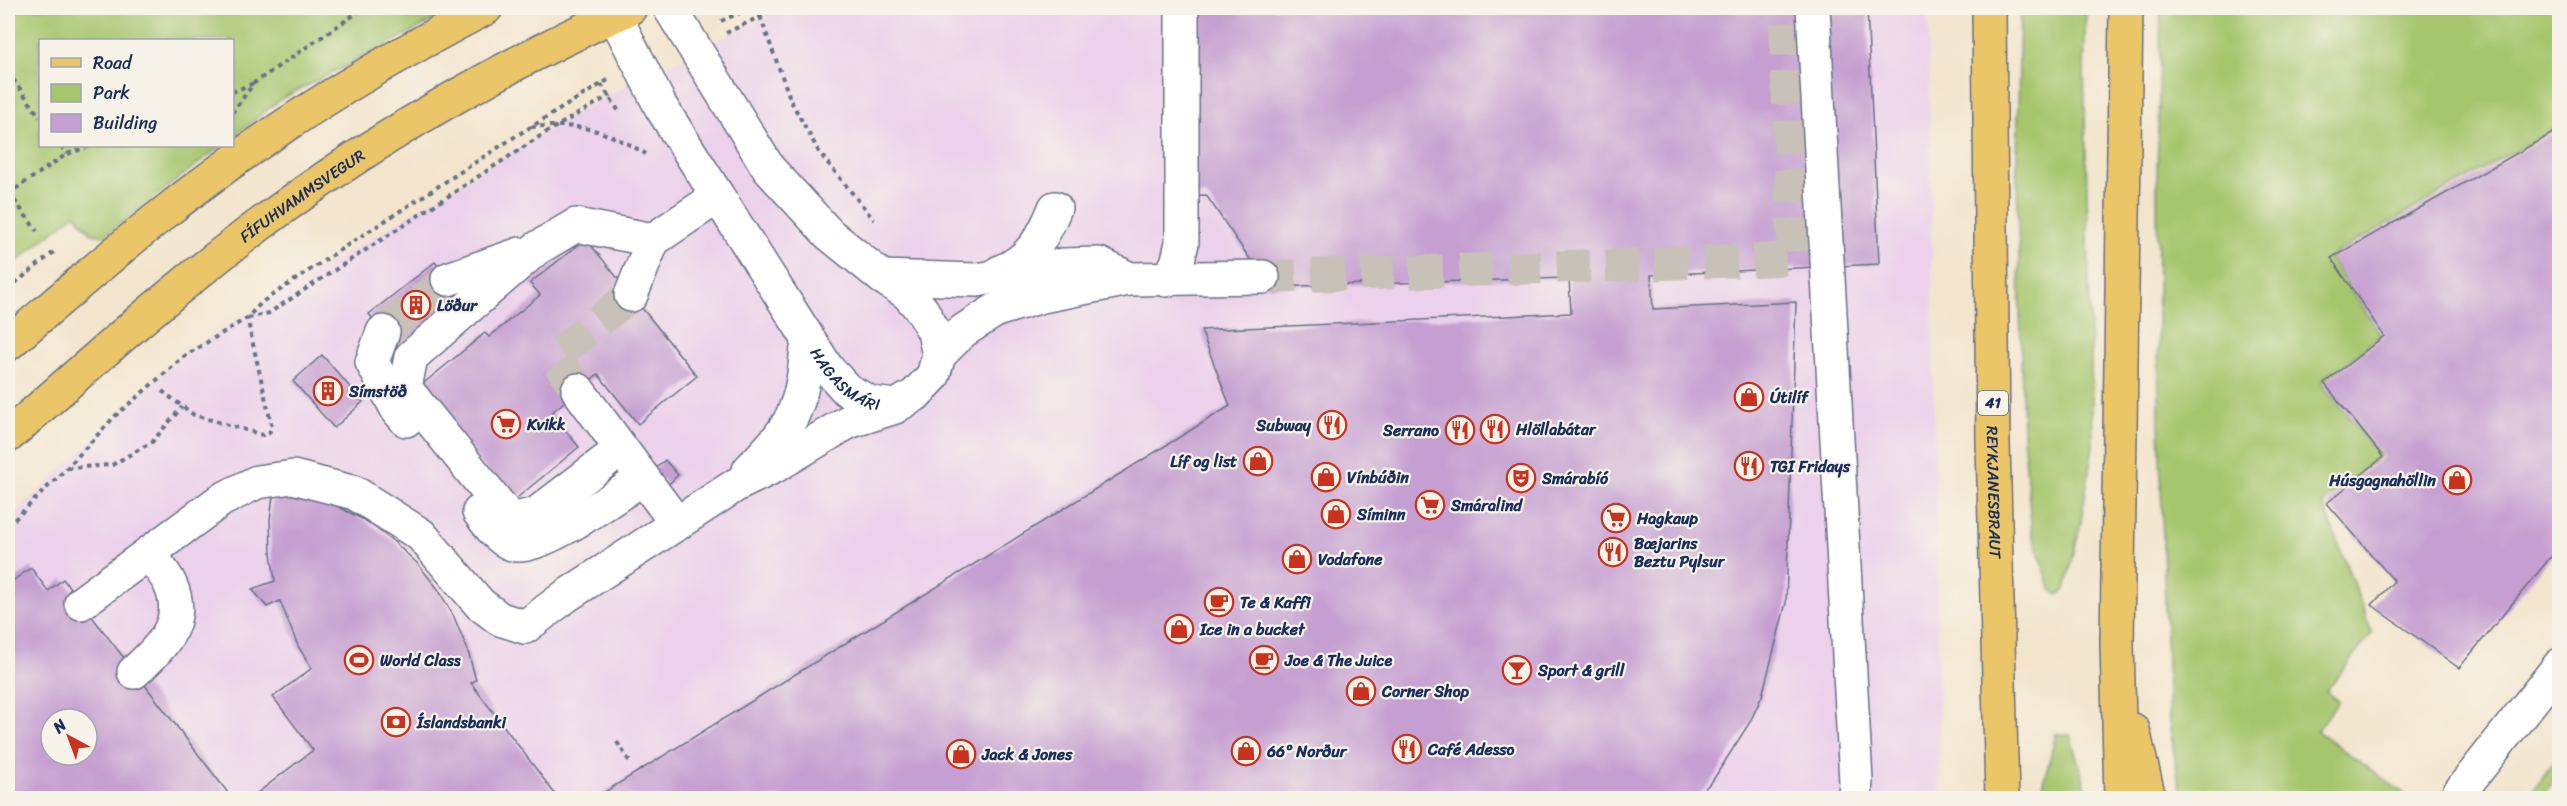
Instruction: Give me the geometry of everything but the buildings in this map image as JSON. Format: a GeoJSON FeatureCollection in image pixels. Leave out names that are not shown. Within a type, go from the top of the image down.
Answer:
{"type":"FeatureCollection","features":[{"type":"Feature","properties":{"kind":"main road"},"geometry":{"type":"LineString","coordinates":[[8,344],[155,220],[274,133],[387,63],[486,8]]}},
{"type":"Feature","properties":{"kind":"main road","name":"REYKJANESBRAUT"},"geometry":{"type":"LineString","coordinates":[[1989,8],[1993,443],[2002,798]]}},
{"type":"Feature","properties":{"kind":"main road"},"geometry":{"type":"LineString","coordinates":[[2121,798],[2117,643],[2126,8]]}},
{"type":"Feature","properties":{"kind":"main road","name":"FÍFUHVAMMSVEGUR"},"geometry":{"type":"LineString","coordinates":[[8,436],[146,315],[278,212],[378,143],[462,91],[619,10]]}},
{"type":"Feature","properties":{"kind":"main road"},"geometry":{"type":"LineString","coordinates":[[2117,643],[2131,722],[2149,798]]}},
{"type":"Feature","properties":{"kind":"street"},"geometry":{"type":"LineString","coordinates":[[670,8],[769,169],[829,234],[882,277],[908,293],[922,310],[934,332],[939,355]]}},
{"type":"Feature","properties":{"kind":"street"},"geometry":{"type":"LineString","coordinates":[[1166,280],[1177,264],[1182,243],[1182,8]]}},
{"type":"Feature","properties":{"kind":"street"},"geometry":{"type":"LineString","coordinates":[[1813,8],[1829,262],[1856,781],[1855,798]]}},
{"type":"Feature","properties":{"kind":"street","name":"HAGASMÁRI"},"geometry":{"type":"LineString","coordinates":[[619,10],[641,71],[717,197],[808,339],[827,368],[847,390],[871,403],[896,406],[915,395],[933,376],[939,355]]}},
{"type":"Feature","properties":{"kind":"street"},"geometry":{"type":"LineString","coordinates":[[631,295],[653,240],[717,197]]}},
{"type":"Feature","properties":{"kind":"street"},"geometry":{"type":"LineString","coordinates":[[977,280],[1006,270],[1027,256],[1046,231],[1055,208]]}},
{"type":"Feature","properties":{"kind":"street"},"geometry":{"type":"LineString","coordinates":[[621,448],[536,514],[511,520],[405,388],[411,357],[536,249],[576,225],[653,240]]}},
{"type":"Feature","properties":{"kind":"street"},"geometry":{"type":"LineString","coordinates":[[448,279],[536,249]]}},
{"type":"Feature","properties":{"kind":"street"},"geometry":{"type":"LineString","coordinates":[[882,277],[977,280],[1064,265],[1099,264],[1129,279]]}},
{"type":"Feature","properties":{"kind":"street"},"geometry":{"type":"LineString","coordinates":[[939,355],[963,331],[996,310],[1042,296],[1129,279],[1263,277]]}},
{"type":"Feature","properties":{"kind":"street"},"geometry":{"type":"LineString","coordinates":[[383,332],[372,362],[398,409],[490,526],[512,544],[528,546],[562,530],[643,478]]}},
{"type":"Feature","properties":{"kind":"street"},"geometry":{"type":"LineString","coordinates":[[736,485],[774,443],[793,415],[803,383],[808,339]]}},
{"type":"Feature","properties":{"kind":"street"},"geometry":{"type":"LineString","coordinates":[[578,390],[677,524]]}},
{"type":"Feature","properties":{"kind":"street"},"geometry":{"type":"LineString","coordinates":[[81,603],[221,500],[256,482],[293,477],[355,493],[420,535],[480,604],[500,619],[525,627],[567,596],[736,485],[775,466],[848,422],[896,406]]}},
{"type":"Feature","properties":{"kind":"street"},"geometry":{"type":"LineString","coordinates":[[134,672],[154,655],[168,638],[176,614],[171,585],[149,553]]}},
{"type":"Feature","properties":{"kind":"street"},"geometry":{"type":"LineString","coordinates":[[2459,794],[2559,665]]}},
{"type":"Feature","properties":{"kind":"path"},"geometry":{"type":"LineString","coordinates":[[234,91],[254,83],[364,8]]}},
{"type":"Feature","properties":{"kind":"path"},"geometry":{"type":"LineString","coordinates":[[692,43],[751,8]]}},
{"type":"Feature","properties":{"kind":"path"},"geometry":{"type":"LineString","coordinates":[[757,8],[791,101],[819,152],[875,221]]}},
{"type":"Feature","properties":{"kind":"path"},"geometry":{"type":"LineString","coordinates":[[692,43],[778,8]]}},
{"type":"Feature","properties":{"kind":"path"},"geometry":{"type":"LineString","coordinates":[[247,318],[269,313],[641,71]]}},
{"type":"Feature","properties":{"kind":"path"},"geometry":{"type":"LineString","coordinates":[[8,526],[67,468],[115,416],[186,355],[247,318],[262,302],[588,91],[641,71]]}},
{"type":"Feature","properties":{"kind":"path"},"geometry":{"type":"LineString","coordinates":[[8,72],[39,116]]}},
{"type":"Feature","properties":{"kind":"path"},"geometry":{"type":"LineString","coordinates":[[234,110],[254,83]]}},
{"type":"Feature","properties":{"kind":"path"},"geometry":{"type":"LineString","coordinates":[[531,127],[558,125],[589,128],[618,138],[647,154]]}},
{"type":"Feature","properties":{"kind":"path"},"geometry":{"type":"LineString","coordinates":[[62,147],[67,154]]}},
{"type":"Feature","properties":{"kind":"path"},"geometry":{"type":"LineString","coordinates":[[38,231],[8,194],[67,154],[87,147]]}},
{"type":"Feature","properties":{"kind":"path"},"geometry":{"type":"LineString","coordinates":[[162,391],[194,415],[263,435],[269,433],[272,427],[247,318]]}},
{"type":"Feature","properties":{"kind":"path"},"geometry":{"type":"LineString","coordinates":[[67,468],[111,465],[152,442],[182,407]]}},
{"type":"Feature","properties":{"kind":"path"},"geometry":{"type":"LineString","coordinates":[[266,434],[266,445]]}},
{"type":"Feature","properties":{"kind":"path"},"geometry":{"type":"LineString","coordinates":[[617,742],[630,762]]}},
{"type":"Feature","properties":{"kind":"path"},"geometry":{"type":"LineString","coordinates":[[2553,798],[2559,791]]}},
{"type":"Feature","properties":{"kind":"shaded area"},"geometry":{"type":"Polygon","coordinates":[[[782,8],[1928,8],[1940,798],[8,798],[8,520],[184,353],[585,107],[782,8]]]}},
{"type":"Feature","properties":{"kind":"green space"},"geometry":{"type":"Polygon","coordinates":[[[8,8],[454,8],[281,99],[234,136],[234,39],[39,39],[39,147],[220,147],[104,236],[92,234],[75,214],[8,269],[8,8]]]}},
{"type":"Feature","properties":{"kind":"green space"},"geometry":{"type":"Polygon","coordinates":[[[2020,8],[2086,8],[2084,66],[2093,446],[2080,527],[2065,590],[2058,595],[2051,589],[2032,533],[2023,435],[2017,171],[2020,8]]]}},
{"type":"Feature","properties":{"kind":"green space"},"geometry":{"type":"Polygon","coordinates":[[[2161,8],[2559,8],[2559,126],[2329,257],[2381,335],[2321,383],[2380,456],[2323,503],[2372,633],[2326,691],[2339,701],[2317,731],[2410,798],[2183,798],[2180,789],[2169,722],[2159,423],[2157,178],[2161,8]]]}},
{"type":"Feature","properties":{"kind":"green space"},"geometry":{"type":"Polygon","coordinates":[[[2056,734],[2070,735],[2089,798],[2040,798],[2056,734]]]}},
{"type":"Feature","properties":{"kind":"green space"},"geometry":{"type":"Polygon","coordinates":[[[2559,755],[2559,773],[2541,798],[2527,798],[2559,755]]]}},
{"type":"Feature","properties":{"kind":"tunnel"},"geometry":{"type":"LineString","coordinates":[[1263,277],[1794,259],[1785,8]]}},
{"type":"Feature","properties":{"kind":"tunnel"},"geometry":{"type":"LineString","coordinates":[[383,332],[448,279]]}},
{"type":"Feature","properties":{"kind":"tunnel"},"geometry":{"type":"LineString","coordinates":[[578,390],[554,357],[631,295]]}},
{"type":"Feature","properties":{"kind":"place","name":"Löður"},"geometry":{"type":"Point","coordinates":[416,305]}},
{"type":"Feature","properties":{"kind":"place","name":"Símstöð"},"geometry":{"type":"Point","coordinates":[328,391]}},
{"type":"Feature","properties":{"kind":"place","name":"Útilíf"},"geometry":{"type":"Point","coordinates":[1749,397]}},
{"type":"Feature","properties":{"kind":"place","name":"Kvikk"},"geometry":{"type":"Point","coordinates":[506,424]}},
{"type":"Feature","properties":{"kind":"place","name":"Subway"},"geometry":{"type":"Point","coordinates":[1332,425]}},
{"type":"Feature","properties":{"kind":"place","name":"Hlöllabátar"},"geometry":{"type":"Point","coordinates":[1495,429]}},
{"type":"Feature","properties":{"kind":"place","name":"Serrano"},"geometry":{"type":"Point","coordinates":[1460,430]}},
{"type":"Feature","properties":{"kind":"place","name":"Líf og list"},"geometry":{"type":"Point","coordinates":[1258,461]}},
{"type":"Feature","properties":{"kind":"place","name":"TGI Fridays"},"geometry":{"type":"Point","coordinates":[1749,466]}},
{"type":"Feature","properties":{"kind":"place","name":"Vínbúðin"},"geometry":{"type":"Point","coordinates":[1326,477]}},
{"type":"Feature","properties":{"kind":"place","name":"Smárabíó"},"geometry":{"type":"Point","coordinates":[1521,478]}},
{"type":"Feature","properties":{"kind":"place","name":"Húsgagnahöllin"},"geometry":{"type":"Point","coordinates":[2457,480]}},
{"type":"Feature","properties":{"kind":"place","name":"Smáralind"},"geometry":{"type":"Point","coordinates":[1430,505]}},
{"type":"Feature","properties":{"kind":"place","name":"Síminn"},"geometry":{"type":"Point","coordinates":[1336,514]}},
{"type":"Feature","properties":{"kind":"place","name":"Hagkaup"},"geometry":{"type":"Point","coordinates":[1616,518]}},
{"type":"Feature","properties":{"kind":"place","name":"Bæjarins Beztu Pylsur"},"geometry":{"type":"Point","coordinates":[1613,552]}},
{"type":"Feature","properties":{"kind":"place","name":"Vodafone"},"geometry":{"type":"Point","coordinates":[1297,559]}},
{"type":"Feature","properties":{"kind":"place","name":"Te & Kaffi"},"geometry":{"type":"Point","coordinates":[1219,602]}},
{"type":"Feature","properties":{"kind":"place","name":"Ice in a bucket"},"geometry":{"type":"Point","coordinates":[1179,629]}},
{"type":"Feature","properties":{"kind":"place","name":"World Class"},"geometry":{"type":"Point","coordinates":[359,660]}},
{"type":"Feature","properties":{"kind":"place","name":"Joe & The Juice"},"geometry":{"type":"Point","coordinates":[1264,660]}},
{"type":"Feature","properties":{"kind":"place","name":"Sport & grill"},"geometry":{"type":"Point","coordinates":[1517,670]}},
{"type":"Feature","properties":{"kind":"place","name":"Corner Shop"},"geometry":{"type":"Point","coordinates":[1361,691]}},
{"type":"Feature","properties":{"kind":"place","name":"Íslandsbanki"},"geometry":{"type":"Point","coordinates":[396,722]}},
{"type":"Feature","properties":{"kind":"place","name":"Café Adesso"},"geometry":{"type":"Point","coordinates":[1407,749]}},
{"type":"Feature","properties":{"kind":"place","name":"66° Norður"},"geometry":{"type":"Point","coordinates":[1246,751]}},
{"type":"Feature","properties":{"kind":"place","name":"Jack & Jones"},"geometry":{"type":"Point","coordinates":[961,754]}}]}
